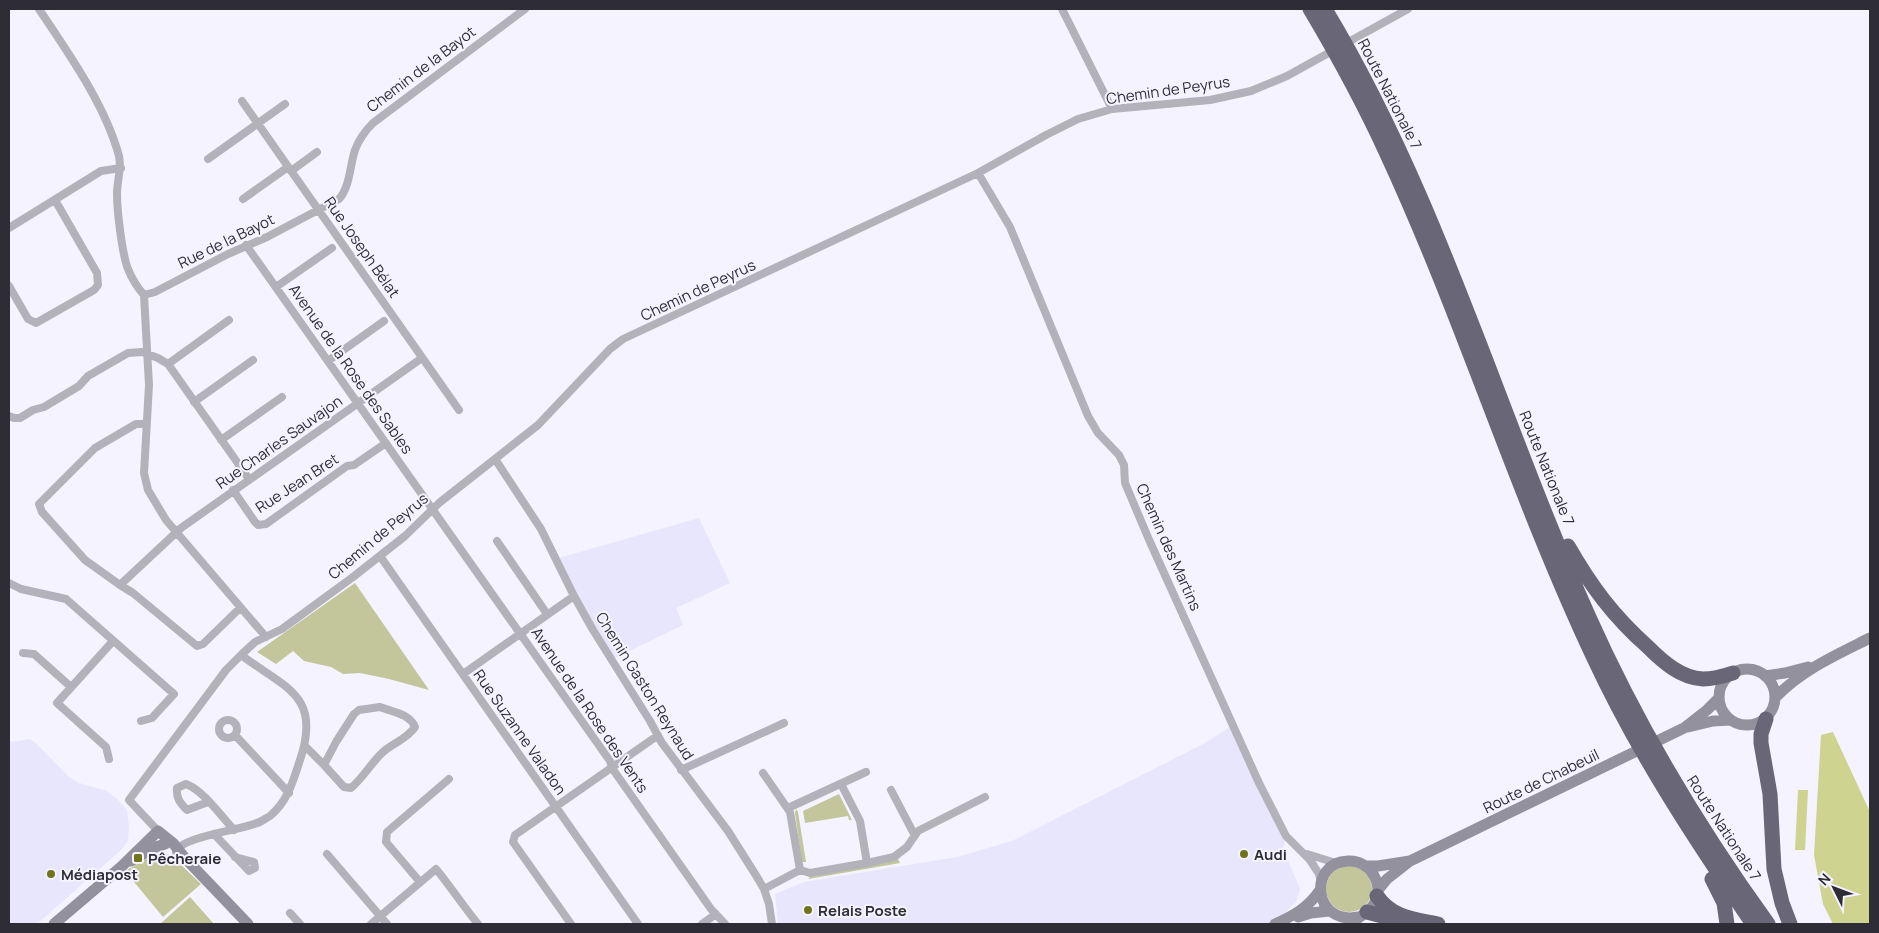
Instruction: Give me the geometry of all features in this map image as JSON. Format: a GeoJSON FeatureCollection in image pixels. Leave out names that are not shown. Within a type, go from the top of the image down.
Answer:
{"type":"FeatureCollection","features":[{"type":"Feature","properties":{"kind":"highway","name":"Route Nationale 7"},"geometry":{"type":"LineString","coordinates":[[1310,9],[1347,72],[1403,190],[1556,572],[1593,657],[1653,771],[1704,854],[1753,924]]}},
{"type":"Feature","properties":{"kind":"highway","name":"Route Nationale 7"},"geometry":{"type":"LineString","coordinates":[[1325,9],[1378,105],[1418,192],[1587,612],[1643,728],[1697,821],[1768,924]]}},
{"type":"Feature","properties":{"kind":"highway"},"geometry":{"type":"LineString","coordinates":[[1539,496],[1579,566],[1602,600],[1625,626],[1657,656],[1676,670],[1691,676],[1711,678],[1733,673]]}},
{"type":"Feature","properties":{"kind":"highway"},"geometry":{"type":"LineString","coordinates":[[1766,718],[1761,734],[1761,743],[1770,794],[1774,869],[1782,903],[1790,924]]}},
{"type":"Feature","properties":{"kind":"highway"},"geometry":{"type":"LineString","coordinates":[[1704,854],[1706,868],[1724,903],[1727,924]]}},
{"type":"Feature","properties":{"kind":"highway"},"geometry":{"type":"LineString","coordinates":[[1378,893],[1387,909],[1395,914],[1438,924]]}},
{"type":"Feature","properties":{"kind":"highway"},"geometry":{"type":"LineString","coordinates":[[1359,918],[1414,924]]}},
{"type":"Feature","properties":{"kind":"main road"},"geometry":{"type":"LineString","coordinates":[[1776,698],[1773,686],[1766,676],[1750,669],[1733,673],[1723,683],[1719,698],[1722,710],[1735,723],[1748,726],[1761,722],[1771,712],[1776,698],[1785,687],[1817,664],[1870,638]]}},
{"type":"Feature","properties":{"kind":"main road"},"geometry":{"type":"LineString","coordinates":[[1766,676],[1817,664]]}},
{"type":"Feature","properties":{"kind":"main road"},"geometry":{"type":"LineString","coordinates":[[1684,728],[1719,698]]}},
{"type":"Feature","properties":{"kind":"main road"},"geometry":{"type":"LineString","coordinates":[[1684,728],[1713,721],[1730,720]]}},
{"type":"Feature","properties":{"kind":"main road","name":"Route de Chabeuil"},"geometry":{"type":"LineString","coordinates":[[1410,861],[1684,728]]}},
{"type":"Feature","properties":{"kind":"main road"},"geometry":{"type":"LineString","coordinates":[[160,839],[179,853],[248,924]]}},
{"type":"Feature","properties":{"kind":"main road"},"geometry":{"type":"LineString","coordinates":[[121,867],[160,839]]}},
{"type":"Feature","properties":{"kind":"main road"},"geometry":{"type":"LineString","coordinates":[[54,924],[121,867],[160,839]]}},
{"type":"Feature","properties":{"kind":"main road"},"geometry":{"type":"LineString","coordinates":[[1334,916],[1321,898],[1321,886],[1324,874],[1336,863],[1352,860],[1366,866],[1377,881],[1378,893]]}},
{"type":"Feature","properties":{"kind":"main road"},"geometry":{"type":"LineString","coordinates":[[1366,866],[1410,861]]}},
{"type":"Feature","properties":{"kind":"main road"},"geometry":{"type":"LineString","coordinates":[[1277,923],[1312,913],[1359,918],[1374,905],[1378,893],[1387,878],[1410,861]]}},
{"type":"Feature","properties":{"kind":"main road"},"geometry":{"type":"LineString","coordinates":[[1277,923],[1304,909],[1314,899],[1321,886]]}},
{"type":"Feature","properties":{"kind":"street"},"geometry":{"type":"LineString","coordinates":[[38,9],[68,50],[90,89],[116,148],[121,168],[117,193],[127,264],[136,286],[144,295],[149,385],[144,474],[152,499],[176,532],[266,637]]}},
{"type":"Feature","properties":{"kind":"street","name":"Chemin de la Bayot"},"geometry":{"type":"LineString","coordinates":[[319,210],[339,199],[342,195],[356,147],[363,134],[373,123],[525,9]]}},
{"type":"Feature","properties":{"kind":"street"},"geometry":{"type":"LineString","coordinates":[[1062,9],[1112,109]]}},
{"type":"Feature","properties":{"kind":"street","name":"Chemin de Peyrus"},"geometry":{"type":"LineString","coordinates":[[160,839],[129,800],[226,670],[255,642],[282,630],[380,556],[405,536],[433,509],[538,425],[610,348],[622,339],[978,173],[1078,119],[1112,109],[1232,96],[1268,85],[1408,9]]}},
{"type":"Feature","properties":{"kind":"street","name":"Rue Joseph Bélat"},"geometry":{"type":"LineString","coordinates":[[242,101],[459,410]]}},
{"type":"Feature","properties":{"kind":"street"},"geometry":{"type":"LineString","coordinates":[[208,159],[285,104]]}},
{"type":"Feature","properties":{"kind":"street"},"geometry":{"type":"LineString","coordinates":[[244,199],[318,152]]}},
{"type":"Feature","properties":{"kind":"street"},"geometry":{"type":"LineString","coordinates":[[9,228],[101,171],[121,168]]}},
{"type":"Feature","properties":{"kind":"street","name":"Chemin des Martins"},"geometry":{"type":"LineString","coordinates":[[978,173],[1010,226],[1088,416],[1098,433],[1119,455],[1124,465],[1126,483],[1150,542],[1259,783],[1286,836],[1315,867],[1321,886]]}},
{"type":"Feature","properties":{"kind":"street"},"geometry":{"type":"LineString","coordinates":[[9,286],[28,319],[36,323],[94,290],[98,285],[97,273],[55,200]]}},
{"type":"Feature","properties":{"kind":"street","name":"Rue de la Bayot"},"geometry":{"type":"LineString","coordinates":[[144,295],[155,292],[319,210]]}},
{"type":"Feature","properties":{"kind":"street","name":"Avenue de la Rose des Sables"},"geometry":{"type":"LineString","coordinates":[[246,245],[433,509]]}},
{"type":"Feature","properties":{"kind":"street"},"geometry":{"type":"LineString","coordinates":[[276,288],[332,248]]}},
{"type":"Feature","properties":{"kind":"street"},"geometry":{"type":"LineString","coordinates":[[168,364],[228,320]]}},
{"type":"Feature","properties":{"kind":"street"},"geometry":{"type":"LineString","coordinates":[[328,361],[384,321]]}},
{"type":"Feature","properties":{"kind":"street"},"geometry":{"type":"LineString","coordinates":[[9,416],[20,418],[33,410],[44,407],[79,386],[88,376],[128,353],[136,351],[168,364],[249,479]]}},
{"type":"Feature","properties":{"kind":"street","name":"Rue Charles Sauvajon"},"geometry":{"type":"LineString","coordinates":[[120,585],[176,532],[422,358]]}},
{"type":"Feature","properties":{"kind":"street"},"geometry":{"type":"LineString","coordinates":[[194,402],[253,360]]}},
{"type":"Feature","properties":{"kind":"street"},"geometry":{"type":"LineString","coordinates":[[221,440],[282,397]]}},
{"type":"Feature","properties":{"kind":"street"},"geometry":{"type":"LineString","coordinates":[[146,424],[136,424],[95,448],[40,501],[39,508],[85,560],[133,593],[197,646],[203,644],[240,608]]}},
{"type":"Feature","properties":{"kind":"street","name":"Rue Jean Bret"},"geometry":{"type":"LineString","coordinates":[[233,490],[258,525],[266,524],[347,466],[354,465],[386,443]]}},
{"type":"Feature","properties":{"kind":"street","name":"Chemin Gaston Reynaud"},"geometry":{"type":"LineString","coordinates":[[495,459],[541,529],[574,596],[650,721],[657,736],[728,831],[764,889],[769,904],[772,924]]}},
{"type":"Feature","properties":{"kind":"street","name":"Avenue de la Rose des Vents"},"geometry":{"type":"LineString","coordinates":[[433,509],[610,761],[612,768],[725,924]]}},
{"type":"Feature","properties":{"kind":"street"},"geometry":{"type":"LineString","coordinates":[[498,541],[547,614]]}},
{"type":"Feature","properties":{"kind":"street","name":"Rue Suzanne Valadon"},"geometry":{"type":"LineString","coordinates":[[380,556],[638,924]]}},
{"type":"Feature","properties":{"kind":"street"},"geometry":{"type":"LineString","coordinates":[[9,584],[21,589],[66,599],[174,694],[152,718],[141,721]]}},
{"type":"Feature","properties":{"kind":"street"},"geometry":{"type":"LineString","coordinates":[[462,674],[574,596]]}},
{"type":"Feature","properties":{"kind":"street"},"geometry":{"type":"LineString","coordinates":[[109,759],[106,747],[57,703],[113,641]]}},
{"type":"Feature","properties":{"kind":"street"},"geometry":{"type":"LineString","coordinates":[[23,653],[34,654],[71,687]]}},
{"type":"Feature","properties":{"kind":"street"},"geometry":{"type":"LineString","coordinates":[[179,853],[185,851],[193,842],[202,837],[257,823],[270,816],[282,804],[289,793],[305,746],[308,723],[305,710],[299,698],[289,688],[241,655]]}},
{"type":"Feature","properties":{"kind":"street"},"geometry":{"type":"LineString","coordinates":[[305,746],[344,787],[351,788],[385,751],[411,733],[414,727],[412,721],[404,715],[380,708],[359,710],[336,742],[324,765]]}},
{"type":"Feature","properties":{"kind":"street"},"geometry":{"type":"LineString","coordinates":[[681,770],[784,723]]}},
{"type":"Feature","properties":{"kind":"street"},"geometry":{"type":"LineString","coordinates":[[235,735],[289,793]]}},
{"type":"Feature","properties":{"kind":"street"},"geometry":{"type":"LineString","coordinates":[[571,924],[513,842],[515,835],[657,736]]}},
{"type":"Feature","properties":{"kind":"street"},"geometry":{"type":"LineString","coordinates":[[788,808],[866,772]]}},
{"type":"Feature","properties":{"kind":"street"},"geometry":{"type":"LineString","coordinates":[[763,773],[790,812],[800,870]]}},
{"type":"Feature","properties":{"kind":"street"},"geometry":{"type":"LineString","coordinates":[[420,882],[386,842],[387,832],[449,779]]}},
{"type":"Feature","properties":{"kind":"street"},"geometry":{"type":"LineString","coordinates":[[842,784],[860,821],[867,863]]}},
{"type":"Feature","properties":{"kind":"street"},"geometry":{"type":"LineString","coordinates":[[891,790],[914,834]]}},
{"type":"Feature","properties":{"kind":"street"},"geometry":{"type":"LineString","coordinates":[[764,889],[800,870],[810,873],[894,857],[907,847],[914,834],[985,797]]}},
{"type":"Feature","properties":{"kind":"street"},"geometry":{"type":"LineString","coordinates":[[208,802],[234,830]]}},
{"type":"Feature","properties":{"kind":"street"},"geometry":{"type":"LineString","coordinates":[[214,834],[235,857]]}},
{"type":"Feature","properties":{"kind":"street"},"geometry":{"type":"LineString","coordinates":[[1300,851],[1336,863]]}},
{"type":"Feature","properties":{"kind":"street"},"geometry":{"type":"LineString","coordinates":[[327,854],[387,924]]}},
{"type":"Feature","properties":{"kind":"street"},"geometry":{"type":"LineString","coordinates":[[371,924],[436,869],[478,924]]}},
{"type":"Feature","properties":{"kind":"street"},"geometry":{"type":"LineString","coordinates":[[290,913],[300,924]]}},
{"type":"Feature","properties":{"kind":"street"},"geometry":{"type":"LineString","coordinates":[[702,924],[716,914]]}},
{"type":"Feature","properties":{"kind":"shaded area"},"geometry":{"type":"Polygon","coordinates":[[[699,518],[730,583],[676,608],[683,625],[615,658],[595,631],[559,558],[699,518]]]}},
{"type":"Feature","properties":{"kind":"shaded area"},"geometry":{"type":"Polygon","coordinates":[[[355,583],[429,690],[360,673],[343,674],[331,667],[304,661],[293,651],[276,664],[257,652],[355,583]]]}},
{"type":"Feature","properties":{"kind":"shaded area"},"geometry":{"type":"Polygon","coordinates":[[[1233,725],[1286,836],[1283,849],[1300,889],[1296,902],[1273,924],[778,924],[775,894],[804,882],[957,857],[1012,841],[1205,743],[1233,725]]]}},
{"type":"Feature","properties":{"kind":"shaded area"},"geometry":{"type":"Polygon","coordinates":[[[1833,732],[1870,812],[1870,924],[1833,924],[1823,904],[1814,855],[1821,735],[1833,732]]]}},
{"type":"Feature","properties":{"kind":"shaded area"},"geometry":{"type":"Polygon","coordinates":[[[9,739],[11,742],[30,739],[69,777],[79,783],[107,791],[127,810],[128,841],[122,849],[37,924],[9,924],[9,739]]]}},
{"type":"Feature","properties":{"kind":"shaded area"},"geometry":{"type":"Polygon","coordinates":[[[1798,790],[1808,790],[1805,850],[1795,850],[1798,790]]]}},
{"type":"Feature","properties":{"kind":"shaded area"},"geometry":{"type":"Polygon","coordinates":[[[839,794],[852,820],[849,820],[848,816],[805,823],[803,811],[839,794]]]}},
{"type":"Feature","properties":{"kind":"shaded area"},"geometry":{"type":"Polygon","coordinates":[[[796,809],[798,812],[806,862],[802,862],[796,809]]]}},
{"type":"Feature","properties":{"kind":"shaded area"},"geometry":{"type":"Polygon","coordinates":[[[164,853],[174,858],[201,884],[163,917],[125,871],[150,857],[164,853]]]}},
{"type":"Feature","properties":{"kind":"shaded area"},"geometry":{"type":"Polygon","coordinates":[[[898,859],[900,863],[808,879],[811,876],[898,859]]]}},
{"type":"Feature","properties":{"kind":"shaded area"},"geometry":{"type":"Polygon","coordinates":[[[1349,866],[1362,870],[1368,876],[1372,889],[1368,902],[1362,908],[1349,912],[1336,908],[1330,902],[1326,889],[1330,876],[1336,870],[1349,866]]]}},
{"type":"Feature","properties":{"kind":"shaded area"},"geometry":{"type":"Polygon","coordinates":[[[190,897],[214,924],[160,924],[190,897]]]}},
{"type":"Feature","properties":{"kind":"place","name":"Audi"},"geometry":{"type":"Point","coordinates":[1244,854]}},
{"type":"Feature","properties":{"kind":"place","name":"Pêcheraie"},"geometry":{"type":"Point","coordinates":[138,858]}},
{"type":"Feature","properties":{"kind":"place","name":"Médiapost"},"geometry":{"type":"Point","coordinates":[51,874]}},
{"type":"Feature","properties":{"kind":"place","name":"Relais Poste"},"geometry":{"type":"Point","coordinates":[808,910]}}]}
